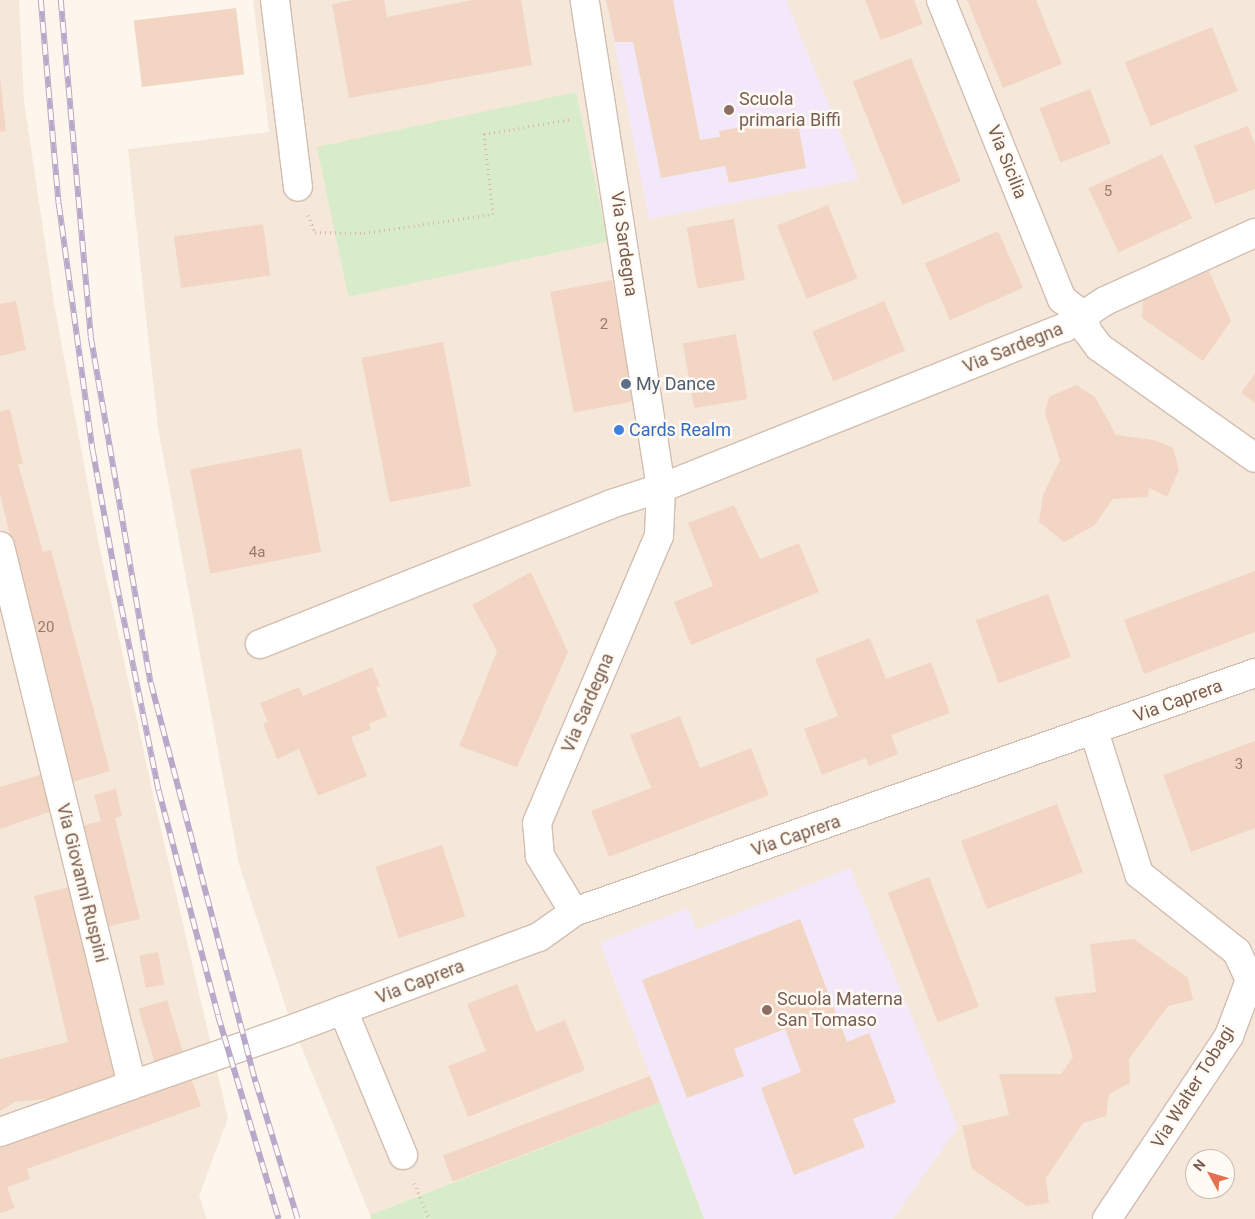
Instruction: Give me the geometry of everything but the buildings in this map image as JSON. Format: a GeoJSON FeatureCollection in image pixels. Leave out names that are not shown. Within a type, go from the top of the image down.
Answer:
{"type":"FeatureCollection","features":[{"type":"Feature","properties":{"kind":"street"},"geometry":{"type":"LineString","coordinates":[[275,0],[298,187]]}},
{"type":"Feature","properties":{"kind":"street","name":"Via Sardegna"},"geometry":{"type":"LineString","coordinates":[[574,912],[540,856],[537,823],[659,536],[661,488],[605,114],[585,0]]}},
{"type":"Feature","properties":{"kind":"street","name":"Via Sicilia"},"geometry":{"type":"LineString","coordinates":[[941,0],[1062,299],[1084,316]]}},
{"type":"Feature","properties":{"kind":"street"},"geometry":{"type":"LineString","coordinates":[[1255,233],[1105,301],[1084,316],[1087,331],[1099,347],[1255,458]]}},
{"type":"Feature","properties":{"kind":"street","name":"Via Sardegna"},"geometry":{"type":"LineString","coordinates":[[260,644],[612,504],[661,488],[1064,328],[1084,316]]}},
{"type":"Feature","properties":{"kind":"street","name":"Via Giovanni Ruspini"},"geometry":{"type":"LineString","coordinates":[[0,546],[132,1085]]}},
{"type":"Feature","properties":{"kind":"street","name":"Via Caprera"},"geometry":{"type":"LineString","coordinates":[[132,1085],[288,1031],[539,937],[574,912],[1255,673]]}},
{"type":"Feature","properties":{"kind":"street","name":"Via Walter Tobagi"},"geometry":{"type":"LineString","coordinates":[[1094,731],[1139,874],[1237,952],[1250,980],[1229,1036],[1107,1219]]}},
{"type":"Feature","properties":{"kind":"street"},"geometry":{"type":"LineString","coordinates":[[343,1010],[403,1155]]}},
{"type":"Feature","properties":{"kind":"street"},"geometry":{"type":"LineString","coordinates":[[0,1132],[132,1085]]}},
{"type":"Feature","properties":{"kind":"path"},"geometry":{"type":"LineString","coordinates":[[298,187],[315,232],[364,233],[493,214],[484,134],[605,114]]}},
{"type":"Feature","properties":{"kind":"path"},"geometry":{"type":"LineString","coordinates":[[403,1155],[429,1219]]}},
{"type":"Feature","properties":{"kind":"shaded area"},"geometry":{"type":"Polygon","coordinates":[[[0,0],[19,0],[24,101],[55,309],[100,550],[156,808],[228,1118],[199,1196],[207,1219],[0,1219],[0,0]]]}},
{"type":"Feature","properties":{"kind":"shaded area"},"geometry":{"type":"Polygon","coordinates":[[[253,0],[1255,0],[1255,1219],[704,1219],[659,1102],[370,1215],[288,1014],[239,864],[158,428],[128,149],[269,132],[253,0]]]}},
{"type":"Feature","properties":{"kind":"shaded area","name":"Scuola primaria Biffi"},"geometry":{"type":"Polygon","coordinates":[[[606,0],[786,0],[859,179],[649,219],[606,0]]]}},
{"type":"Feature","properties":{"kind":"shaded area","name":"Scuola Materna San Tomaso"},"geometry":{"type":"Polygon","coordinates":[[[850,868],[958,1127],[893,1219],[704,1219],[600,943],[688,908],[696,930],[850,868]]]}},
{"type":"Feature","properties":{"kind":"green space"},"geometry":{"type":"Polygon","coordinates":[[[576,92],[608,242],[349,297],[317,147],[576,92]]]}},
{"type":"Feature","properties":{"kind":"green space"},"geometry":{"type":"Polygon","coordinates":[[[660,1102],[704,1219],[371,1219],[370,1215],[660,1102]]]}},
{"type":"Feature","properties":{"kind":"railway"},"geometry":{"type":"LineString","coordinates":[[41,0],[59,204],[93,451],[117,585],[159,791],[218,1015],[279,1219]]}},
{"type":"Feature","properties":{"kind":"railway"},"geometry":{"type":"LineString","coordinates":[[61,0],[91,337],[151,683],[256,1082],[298,1219]]}},
{"type":"Feature","properties":{"kind":"place","name":"Scuola primaria Biffi"},"geometry":{"type":"Point","coordinates":[729,110]}},
{"type":"Feature","properties":{"kind":"place","name":"My Dance"},"geometry":{"type":"Point","coordinates":[626,384]}},
{"type":"Feature","properties":{"kind":"place","name":"Cards Realm"},"geometry":{"type":"Point","coordinates":[619,430]}},
{"type":"Feature","properties":{"kind":"place","name":"Scuola Materna San Tomaso"},"geometry":{"type":"Point","coordinates":[767,1010]}}]}
